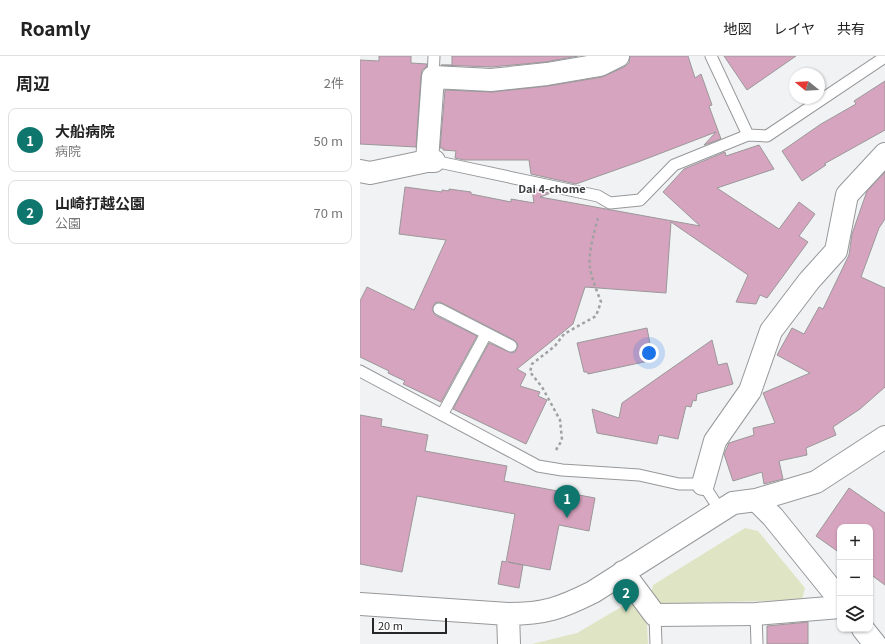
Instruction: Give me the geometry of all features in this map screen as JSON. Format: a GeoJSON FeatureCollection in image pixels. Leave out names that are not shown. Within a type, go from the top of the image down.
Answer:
{"type":"FeatureCollection","features":[{"type":"Feature","properties":{"kind":"street"},"geometry":{"type":"LineString","coordinates":[[360,171],[370,173],[431,161],[434,66],[491,80],[547,74],[600,65],[618,56]]}},
{"type":"Feature","properties":{"kind":"street"},"geometry":{"type":"LineString","coordinates":[[703,484],[714,441],[750,391],[771,330],[809,281],[836,250],[847,195],[885,154]]}},
{"type":"Feature","properties":{"kind":"street"},"geometry":{"type":"LineString","coordinates":[[360,604],[508,614],[531,614],[551,610],[573,602],[593,592],[733,503],[756,500],[816,482],[885,438]]}},
{"type":"Feature","properties":{"kind":"street"},"geometry":{"type":"LineString","coordinates":[[756,500],[773,518],[837,596]]}},
{"type":"Feature","properties":{"kind":"street"},"geometry":{"type":"LineString","coordinates":[[623,572],[655,615],[756,614],[837,607]]}},
{"type":"Feature","properties":{"kind":"street"},"geometry":{"type":"LineString","coordinates":[[508,614],[509,644]]}},
{"type":"Feature","properties":{"kind":"street"},"geometry":{"type":"LineString","coordinates":[[865,632],[875,644]]}},
{"type":"Feature","properties":{"kind":"lane"},"geometry":{"type":"LineString","coordinates":[[711,56],[748,135]]}},
{"type":"Feature","properties":{"kind":"lane"},"geometry":{"type":"LineString","coordinates":[[431,161],[598,196],[610,203],[640,200],[674,165],[748,135],[767,136],[885,57]]}},
{"type":"Feature","properties":{"kind":"lane"},"geometry":{"type":"LineString","coordinates":[[439,309],[511,346]]}},
{"type":"Feature","properties":{"kind":"lane"},"geometry":{"type":"LineString","coordinates":[[442,415],[486,334]]}},
{"type":"Feature","properties":{"kind":"lane"},"geometry":{"type":"LineString","coordinates":[[360,371],[538,466],[562,470],[639,475],[679,484],[703,484],[720,510]]}},
{"type":"Feature","properties":{"kind":"lane"},"geometry":{"type":"LineString","coordinates":[[756,614],[757,644]]}},
{"type":"Feature","properties":{"kind":"lane"},"geometry":{"type":"LineString","coordinates":[[655,615],[656,644]]}},
{"type":"Feature","properties":{"kind":"path"},"geometry":{"type":"LineString","coordinates":[[538,466],[553,454],[562,440],[560,420],[542,387],[530,372],[532,364],[555,346],[564,334],[596,316],[601,302],[590,267],[593,238],[603,199]]}},
{"type":"Feature","properties":{"kind":"green space"},"geometry":{"type":"Polygon","coordinates":[[[745,528],[758,531],[805,588],[802,600],[654,604],[650,599],[653,585],[745,528]]]}},
{"type":"Feature","properties":{"kind":"green space"},"geometry":{"type":"Polygon","coordinates":[[[633,600],[647,624],[648,644],[532,644],[577,633],[633,600]]]}},
{"type":"Feature","properties":{"kind":"building"},"geometry":{"type":"Polygon","coordinates":[[[379,56],[411,56],[411,63],[427,64],[422,70],[421,76],[416,147],[360,144],[360,60],[379,61],[379,56]]]}},
{"type":"Feature","properties":{"kind":"building"},"geometry":{"type":"Polygon","coordinates":[[[452,56],[578,56],[545,62],[491,67],[441,65],[452,65],[452,56]]]}},
{"type":"Feature","properties":{"kind":"building"},"geometry":{"type":"Polygon","coordinates":[[[630,56],[688,56],[695,78],[701,74],[712,105],[709,106],[721,139],[704,145],[716,132],[576,184],[531,174],[529,160],[464,160],[455,158],[456,151],[443,150],[443,148],[440,148],[445,90],[492,92],[548,86],[602,77],[624,67],[629,63],[630,56]]]}},
{"type":"Feature","properties":{"kind":"building"},"geometry":{"type":"Polygon","coordinates":[[[724,56],[796,56],[747,90],[724,56]]]}},
{"type":"Feature","properties":{"kind":"building"},"geometry":{"type":"Polygon","coordinates":[[[885,81],[885,130],[824,164],[826,165],[802,181],[782,151],[821,124],[856,104],[854,101],[885,81]]]}},
{"type":"Feature","properties":{"kind":"building"},"geometry":{"type":"Polygon","coordinates":[[[759,145],[774,169],[717,188],[779,229],[799,202],[815,214],[799,236],[808,242],[767,298],[760,295],[756,304],[736,302],[748,275],[671,222],[666,293],[585,287],[573,324],[517,369],[526,374],[520,386],[540,392],[538,396],[547,400],[526,444],[453,409],[489,343],[512,353],[515,352],[518,346],[514,340],[442,303],[435,303],[432,309],[435,315],[477,336],[441,402],[403,384],[405,381],[388,373],[389,371],[360,357],[360,301],[367,287],[414,310],[446,240],[399,234],[405,187],[442,192],[442,190],[449,191],[449,189],[471,192],[471,194],[511,202],[511,199],[534,203],[532,189],[551,193],[540,197],[700,226],[663,192],[684,169],[725,152],[726,156],[759,145]]]}},
{"type":"Feature","properties":{"kind":"building"},"geometry":{"type":"Polygon","coordinates":[[[885,172],[885,219],[879,228],[861,277],[885,288],[885,387],[860,409],[833,427],[836,435],[806,448],[807,455],[779,461],[783,479],[764,484],[762,472],[733,481],[724,454],[729,443],[754,435],[753,428],[775,423],[763,393],[810,373],[777,355],[792,328],[804,334],[819,307],[823,309],[849,255],[852,234],[867,191],[885,172]]]}},
{"type":"Feature","properties":{"kind":"building"},"geometry":{"type":"Polygon","coordinates":[[[647,328],[653,360],[588,374],[587,372],[584,372],[577,343],[647,328]]]}},
{"type":"Feature","properties":{"kind":"building"},"geometry":{"type":"Polygon","coordinates":[[[712,340],[718,365],[727,363],[733,384],[697,394],[696,401],[693,400],[691,407],[686,406],[678,439],[659,435],[657,444],[597,433],[592,409],[619,418],[622,403],[712,340]]]}},
{"type":"Feature","properties":{"kind":"building"},"geometry":{"type":"Polygon","coordinates":[[[360,415],[382,419],[381,426],[428,435],[425,451],[507,466],[504,481],[595,498],[589,531],[559,525],[550,570],[508,562],[523,565],[519,588],[498,584],[502,561],[506,562],[515,514],[417,496],[402,572],[360,564],[360,415]]]}},
{"type":"Feature","properties":{"kind":"building"},"geometry":{"type":"Polygon","coordinates":[[[849,488],[885,513],[885,585],[873,576],[873,524],[837,524],[837,551],[816,536],[849,488]]]}},
{"type":"Feature","properties":{"kind":"building"},"geometry":{"type":"Polygon","coordinates":[[[808,622],[808,644],[767,644],[767,626],[808,622]]]}},
{"type":"Feature","properties":{"kind":"place","name":"大船病院"},"geometry":{"type":"Point","coordinates":[567,518]}},
{"type":"Feature","properties":{"kind":"place","name":"山崎打越公園"},"geometry":{"type":"Point","coordinates":[626,612]}},
{"type":"Feature","properties":{"kind":"district","name":"Dai 4-chome"},"geometry":{"type":"Point","coordinates":[552,189]}}]}
